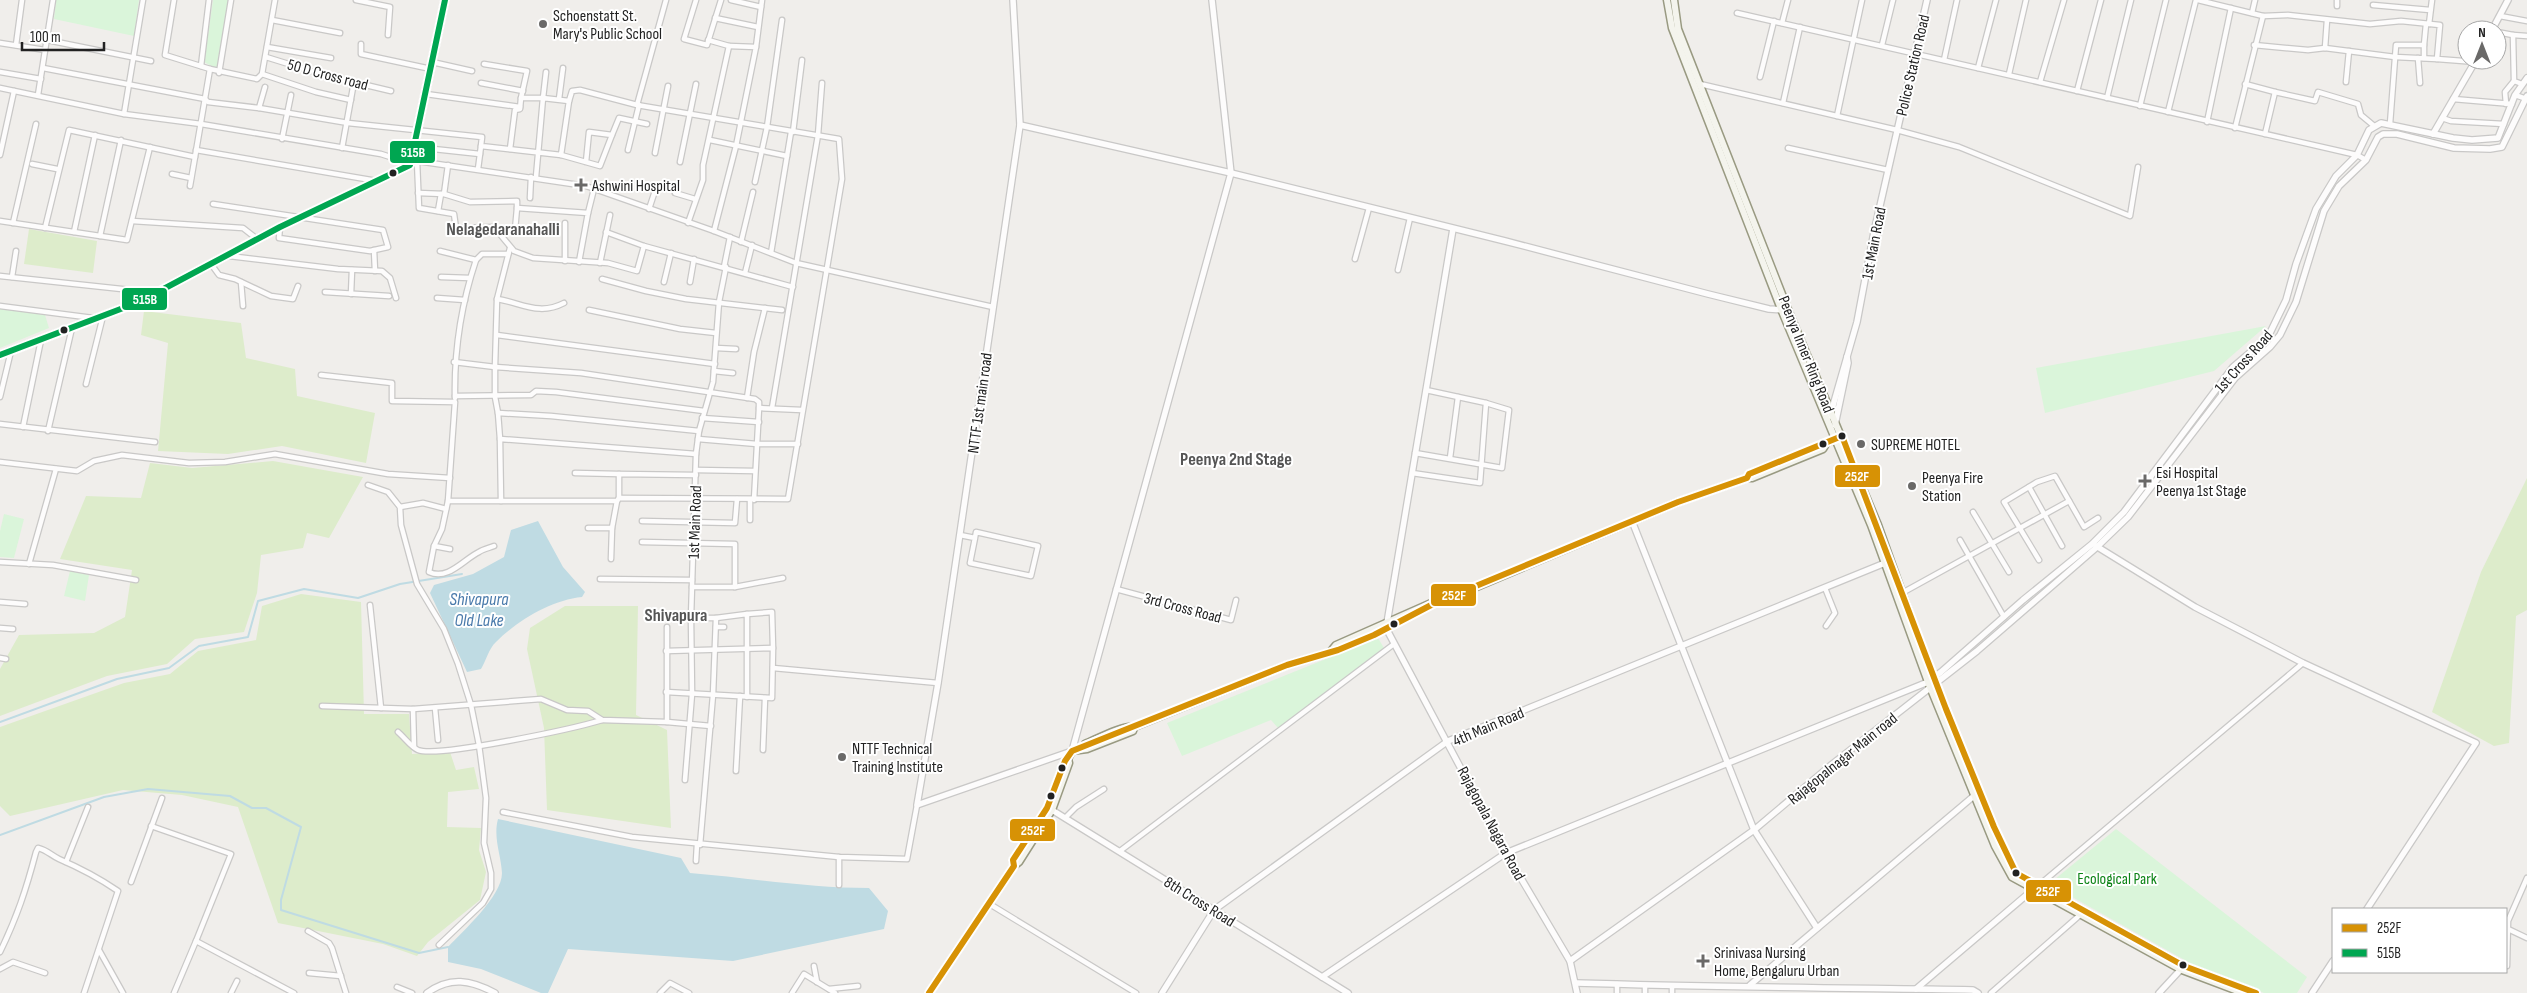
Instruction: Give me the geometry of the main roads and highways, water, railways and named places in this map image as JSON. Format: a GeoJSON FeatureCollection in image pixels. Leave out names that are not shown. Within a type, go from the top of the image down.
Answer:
{"type":"FeatureCollection","features":[{"type":"Feature","properties":{"kind":"main road"},"geometry":{"type":"LineString","coordinates":[[0,355],[136,303],[280,227],[414,162],[415,147],[445,0]]}},
{"type":"Feature","properties":{"kind":"main road","name":"Peenya Inner Ring Road"},"geometry":{"type":"LineString","coordinates":[[1667,0],[1672,28],[1777,300],[1829,416]]}},
{"type":"Feature","properties":{"kind":"main road","name":"Peenya Inner Ring Road"},"geometry":{"type":"LineString","coordinates":[[1674,0],[1678,29],[1829,416],[1902,593],[1932,683],[2001,846],[2016,873],[2080,915],[2183,968],[2243,993]]}},
{"type":"Feature","properties":{"kind":"main road"},"geometry":{"type":"LineString","coordinates":[[1777,300],[1785,300]]}},
{"type":"Feature","properties":{"kind":"main road"},"geometry":{"type":"LineString","coordinates":[[1014,866],[1013,860],[1047,808],[1065,761],[1072,751],[1083,748],[1087,749],[1133,731],[1134,727],[1331,650],[1336,646],[1432,603],[1632,521],[1747,478],[1752,478],[1823,449],[1826,444],[1839,438]]}},
{"type":"Feature","properties":{"kind":"main road","name":"Peenya Inner Ring Road"},"geometry":{"type":"LineString","coordinates":[[1839,438],[1885,563],[1995,846],[2012,877],[2035,887],[2183,968],[2256,993]]}},
{"type":"Feature","properties":{"kind":"main road"},"geometry":{"type":"LineString","coordinates":[[932,992],[988,903],[1014,866],[1019,862],[1052,810],[1070,763],[1068,759]]}},
{"type":"Feature","properties":{"kind":"water","name":"Shivapura Old Lake"},"geometry":{"type":"Polygon","coordinates":[[[538,521],[563,567],[585,592],[582,597],[559,602],[547,607],[514,626],[489,651],[481,669],[467,672],[430,593],[434,585],[473,574],[504,557],[511,530],[538,521]]]}},
{"type":"Feature","properties":{"kind":"water"},"geometry":{"type":"Polygon","coordinates":[[[498,819],[681,858],[690,873],[802,885],[869,888],[888,911],[884,929],[733,961],[568,949],[548,993],[541,993],[481,969],[448,962],[448,947],[481,913],[496,892],[500,882],[502,873],[496,833],[498,819]]]}},
{"type":"Feature","properties":{"kind":"waterway"},"geometry":{"type":"LineString","coordinates":[[0,722],[117,679],[169,668],[199,646],[248,637],[258,601],[304,589],[358,598],[400,584],[462,574]]}},
{"type":"Feature","properties":{"kind":"waterway"},"geometry":{"type":"LineString","coordinates":[[0,835],[104,797],[148,789],[230,796],[252,808],[266,808],[301,827],[281,900],[281,910],[419,953],[448,947]]}},
{"type":"Feature","properties":{"kind":"place","name":"Schoenstatt St. Mary's Public School"},"geometry":{"type":"Point","coordinates":[543,24]}},
{"type":"Feature","properties":{"kind":"place","name":"Ashwini Hospital"},"geometry":{"type":"Point","coordinates":[581,185]}},
{"type":"Feature","properties":{"kind":"place","name":"SUPREME HOTEL"},"geometry":{"type":"Point","coordinates":[1861,444]}},
{"type":"Feature","properties":{"kind":"place","name":"Esi Hospital Peenya 1st Stage"},"geometry":{"type":"Point","coordinates":[2145,481]}},
{"type":"Feature","properties":{"kind":"place","name":"Peenya Fire Station"},"geometry":{"type":"Point","coordinates":[1912,486]}},
{"type":"Feature","properties":{"kind":"place","name":"NTTF Technical Training Institute"},"geometry":{"type":"Point","coordinates":[842,757]}},
{"type":"Feature","properties":{"kind":"place","name":"Srinivasa Nursing Home, Bengaluru Urban"},"geometry":{"type":"Point","coordinates":[1703,961]}},
{"type":"Feature","properties":{"kind":"district","name":"Nelagedaranahalli"},"geometry":{"type":"Point","coordinates":[503,229]}},
{"type":"Feature","properties":{"kind":"district","name":"Peenya 2nd Stage"},"geometry":{"type":"Point","coordinates":[1236,459]}},
{"type":"Feature","properties":{"kind":"district","name":"Shivapura"},"geometry":{"type":"Point","coordinates":[676,615]}},
{"type":"Feature","properties":{"kind":"park label","name":"Ecological Park"},"geometry":{"type":"Point","coordinates":[2117,878]}}]}
